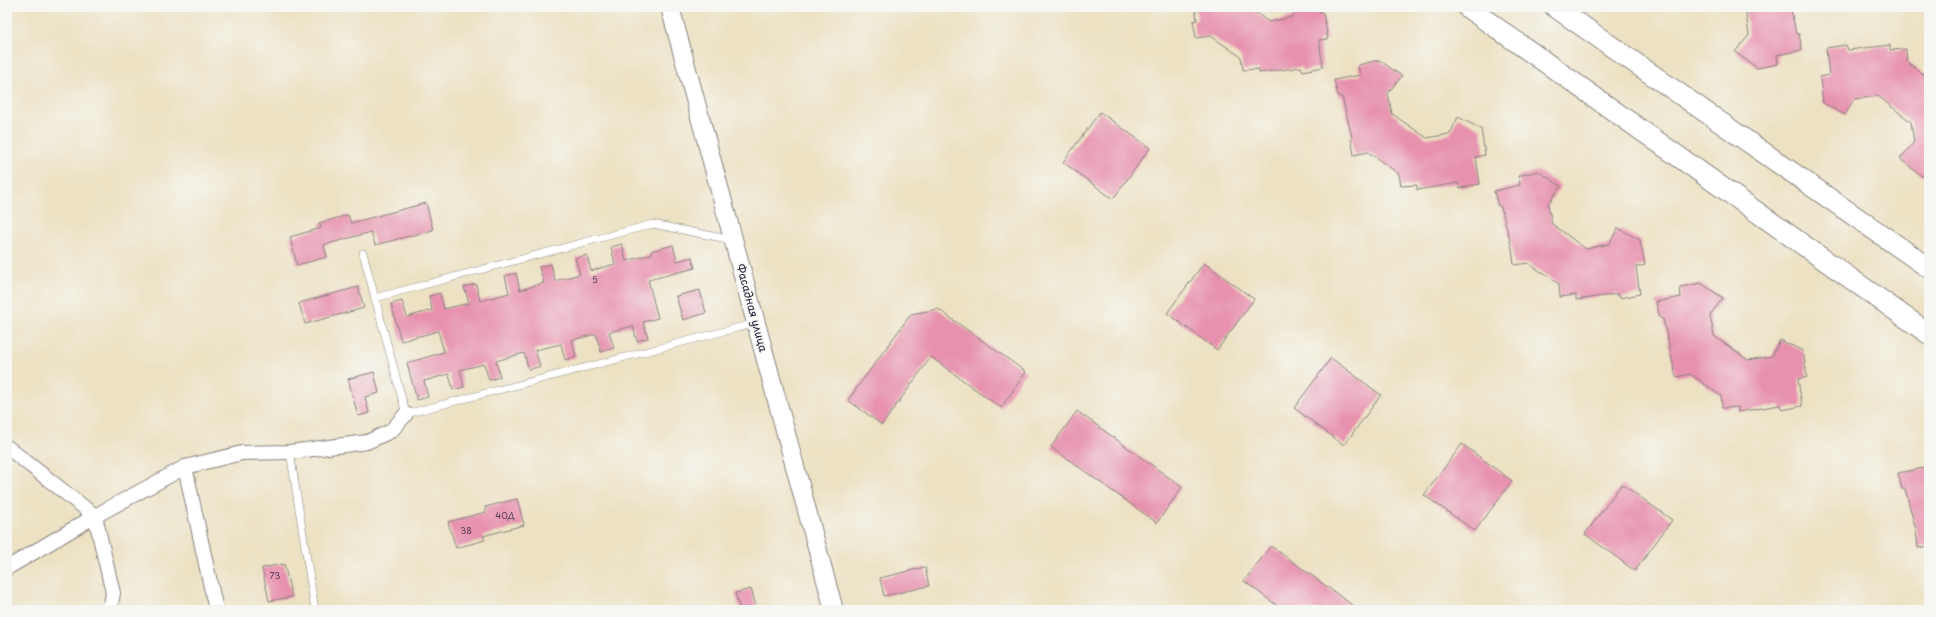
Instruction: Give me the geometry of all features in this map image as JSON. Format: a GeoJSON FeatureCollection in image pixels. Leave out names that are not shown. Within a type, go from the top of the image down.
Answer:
{"type":"FeatureCollection","features":[{"type":"Feature","properties":{"kind":"main road"},"geometry":{"type":"LineString","coordinates":[[1467,7],[1929,334]]}},
{"type":"Feature","properties":{"kind":"main road"},"geometry":{"type":"LineString","coordinates":[[1555,7],[1929,268]]}},
{"type":"Feature","properties":{"kind":"street","name":"Фасадная улица"},"geometry":{"type":"LineString","coordinates":[[670,7],[834,610]]}},
{"type":"Feature","properties":{"kind":"street"},"geometry":{"type":"LineString","coordinates":[[7,568],[95,516],[185,467],[242,453],[290,452],[367,442],[391,432],[406,414]]}},
{"type":"Feature","properties":{"kind":"street"},"geometry":{"type":"LineString","coordinates":[[7,447],[95,516],[113,593],[110,610]]}},
{"type":"Feature","properties":{"kind":"street"},"geometry":{"type":"LineString","coordinates":[[185,467],[216,610]]}},
{"type":"Feature","properties":{"kind":"lane"},"geometry":{"type":"LineString","coordinates":[[375,298],[653,224],[734,240]]}},
{"type":"Feature","properties":{"kind":"lane"},"geometry":{"type":"LineString","coordinates":[[363,253],[406,414],[756,322]]}},
{"type":"Feature","properties":{"kind":"lane"},"geometry":{"type":"LineString","coordinates":[[290,452],[315,610]]}},
{"type":"Feature","properties":{"kind":"building"},"geometry":{"type":"Polygon","coordinates":[[[1195,7],[1248,7],[1269,22],[1292,17],[1298,7],[1312,7],[1323,13],[1328,39],[1319,40],[1323,67],[1303,71],[1301,67],[1259,73],[1259,69],[1243,70],[1241,57],[1211,36],[1196,38],[1193,21],[1197,20],[1195,7]]]}},
{"type":"Feature","properties":{"kind":"building"},"geometry":{"type":"Polygon","coordinates":[[[1745,7],[1786,7],[1787,10],[1791,10],[1796,34],[1799,34],[1802,50],[1777,55],[1778,64],[1757,68],[1735,52],[1749,35],[1745,7]]]}},
{"type":"Feature","properties":{"kind":"building"},"geometry":{"type":"Polygon","coordinates":[[[1846,45],[1848,50],[1890,45],[1890,50],[1906,49],[1907,62],[1929,78],[1929,174],[1922,176],[1900,159],[1914,142],[1911,122],[1878,96],[1854,99],[1845,115],[1823,103],[1820,77],[1829,75],[1826,48],[1846,45]]]}},
{"type":"Feature","properties":{"kind":"building"},"geometry":{"type":"Polygon","coordinates":[[[1379,60],[1402,76],[1388,93],[1392,114],[1427,138],[1450,134],[1458,117],[1481,129],[1485,155],[1476,157],[1480,184],[1460,188],[1458,183],[1417,190],[1417,185],[1401,186],[1399,174],[1368,152],[1354,155],[1352,137],[1342,97],[1338,96],[1334,80],[1360,75],[1358,65],[1379,60]]]}},
{"type":"Feature","properties":{"kind":"building"},"geometry":{"type":"Polygon","coordinates":[[[1100,112],[1150,148],[1113,199],[1063,162],[1100,112]]]}},
{"type":"Feature","properties":{"kind":"building"},"geometry":{"type":"Polygon","coordinates":[[[1538,171],[1561,186],[1548,204],[1552,224],[1586,249],[1609,244],[1618,228],[1640,240],[1645,265],[1636,267],[1640,294],[1620,298],[1618,294],[1576,300],[1576,295],[1560,297],[1559,284],[1528,263],[1514,265],[1512,248],[1501,207],[1498,206],[1494,191],[1520,185],[1518,176],[1538,171]]]}},
{"type":"Feature","properties":{"kind":"building"},"geometry":{"type":"Polygon","coordinates":[[[426,203],[433,230],[375,245],[371,232],[324,245],[327,257],[297,265],[290,237],[321,228],[319,223],[348,215],[351,223],[426,203]]]}},
{"type":"Feature","properties":{"kind":"building"},"geometry":{"type":"Polygon","coordinates":[[[622,244],[626,261],[652,254],[651,251],[673,245],[677,261],[692,257],[695,268],[648,280],[658,318],[643,322],[648,338],[637,341],[633,326],[609,332],[614,348],[601,352],[596,334],[572,340],[576,357],[565,360],[561,344],[535,350],[540,366],[529,370],[524,353],[496,361],[500,377],[489,380],[484,364],[460,370],[464,387],[453,390],[449,374],[424,381],[428,397],[417,400],[407,363],[444,352],[438,331],[401,341],[391,304],[402,301],[407,317],[432,310],[429,296],[440,293],[444,309],[469,303],[464,287],[476,284],[480,301],[509,293],[505,276],[516,273],[520,290],[544,283],[539,267],[551,264],[555,281],[580,274],[575,258],[587,255],[591,271],[615,264],[611,247],[622,244]]]}},
{"type":"Feature","properties":{"kind":"building"},"geometry":{"type":"Polygon","coordinates":[[[1204,263],[1254,299],[1217,350],[1167,313],[1204,263]]]}},
{"type":"Feature","properties":{"kind":"building"},"geometry":{"type":"Polygon","coordinates":[[[1701,283],[1723,298],[1710,315],[1714,336],[1748,360],[1772,356],[1780,340],[1803,351],[1807,377],[1798,379],[1802,406],[1782,410],[1780,405],[1738,412],[1738,407],[1722,408],[1721,396],[1690,374],[1676,377],[1663,319],[1660,318],[1656,302],[1681,297],[1680,287],[1701,283]]]}},
{"type":"Feature","properties":{"kind":"building"},"geometry":{"type":"Polygon","coordinates":[[[358,287],[364,308],[305,324],[299,303],[358,287]]]}},
{"type":"Feature","properties":{"kind":"building"},"geometry":{"type":"Polygon","coordinates":[[[700,290],[706,313],[683,320],[676,296],[700,290]]]}},
{"type":"Feature","properties":{"kind":"building"},"geometry":{"type":"Polygon","coordinates":[[[938,309],[1026,372],[1001,408],[931,357],[882,425],[848,400],[911,314],[938,309]]]}},
{"type":"Feature","properties":{"kind":"building"},"geometry":{"type":"Polygon","coordinates":[[[1331,358],[1381,395],[1344,445],[1294,408],[1331,358]]]}},
{"type":"Feature","properties":{"kind":"building"},"geometry":{"type":"Polygon","coordinates":[[[374,372],[379,393],[365,397],[369,413],[358,416],[348,379],[374,372]]]}},
{"type":"Feature","properties":{"kind":"building"},"geometry":{"type":"Polygon","coordinates":[[[1077,411],[1182,487],[1157,523],[1051,447],[1077,411]]]}},
{"type":"Feature","properties":{"kind":"building"},"geometry":{"type":"Polygon","coordinates":[[[1462,444],[1512,481],[1475,531],[1424,495],[1462,444]]]}},
{"type":"Feature","properties":{"kind":"building"},"geometry":{"type":"Polygon","coordinates":[[[1929,467],[1929,546],[1918,548],[1916,530],[1905,489],[1902,489],[1898,473],[1929,467]]]}},
{"type":"Feature","properties":{"kind":"building"},"geometry":{"type":"Polygon","coordinates":[[[1622,484],[1672,520],[1635,571],[1585,534],[1622,484]]]}},
{"type":"Feature","properties":{"kind":"building"},"geometry":{"type":"Polygon","coordinates":[[[517,499],[524,525],[483,536],[485,540],[456,548],[448,522],[486,512],[485,507],[517,499]]]}},
{"type":"Feature","properties":{"kind":"building"},"geometry":{"type":"Polygon","coordinates":[[[1271,546],[1359,610],[1283,610],[1244,581],[1271,546]]]}},
{"type":"Feature","properties":{"kind":"building"},"geometry":{"type":"Polygon","coordinates":[[[284,564],[292,597],[269,601],[262,568],[284,564]]]}},
{"type":"Feature","properties":{"kind":"building"},"geometry":{"type":"Polygon","coordinates":[[[925,567],[929,586],[884,596],[880,578],[925,567]]]}},
{"type":"Feature","properties":{"kind":"building"},"geometry":{"type":"Polygon","coordinates":[[[751,589],[757,610],[740,610],[735,593],[751,589]]]}}]}
